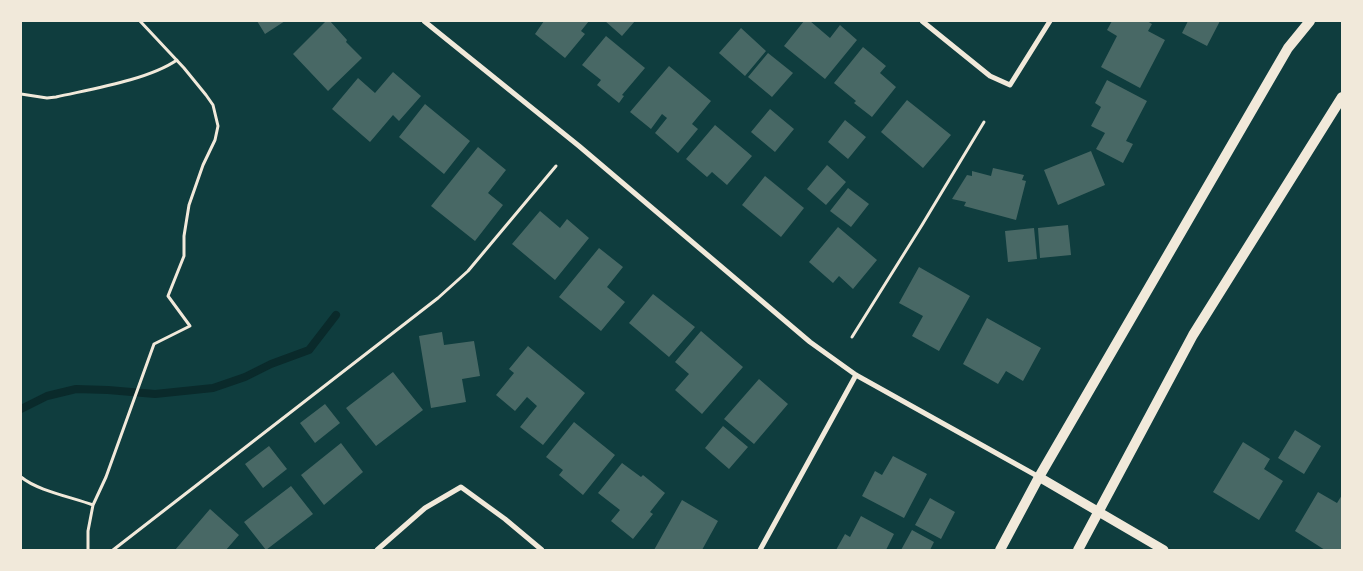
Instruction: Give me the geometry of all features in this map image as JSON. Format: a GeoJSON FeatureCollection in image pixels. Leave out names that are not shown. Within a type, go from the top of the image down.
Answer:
{"type":"FeatureCollection","features":[{"type":"Feature","properties":{"kind":"main road"},"geometry":{"type":"LineString","coordinates":[[1000,550],[1039,477],[1288,48],[1310,21]]}},
{"type":"Feature","properties":{"kind":"main road"},"geometry":{"type":"LineString","coordinates":[[1078,550],[1193,335],[1342,97]]}},
{"type":"Feature","properties":{"kind":"street"},"geometry":{"type":"LineString","coordinates":[[424,21],[579,146],[810,342],[856,376],[1039,477],[1164,550]]}},
{"type":"Feature","properties":{"kind":"street"},"geometry":{"type":"LineString","coordinates":[[922,21],[990,76],[1010,85],[1050,21]]}},
{"type":"Feature","properties":{"kind":"street"},"geometry":{"type":"LineString","coordinates":[[760,550],[856,376]]}},
{"type":"Feature","properties":{"kind":"street"},"geometry":{"type":"LineString","coordinates":[[377,550],[425,508],[461,487],[506,519],[542,550]]}},
{"type":"Feature","properties":{"kind":"path"},"geometry":{"type":"LineString","coordinates":[[88,550],[88,531],[93,505],[106,477],[154,344],[190,326],[168,296],[184,256],[184,236],[189,205],[203,165],[215,140],[218,126],[213,105],[177,60],[140,21]]}},
{"type":"Feature","properties":{"kind":"path"},"geometry":{"type":"LineString","coordinates":[[21,94],[47,98],[56,97],[139,77],[165,68],[177,60]]}},
{"type":"Feature","properties":{"kind":"path"},"geometry":{"type":"LineString","coordinates":[[852,337],[984,122]]}},
{"type":"Feature","properties":{"kind":"path"},"geometry":{"type":"LineString","coordinates":[[113,550],[438,298],[468,271],[556,166]]}},
{"type":"Feature","properties":{"kind":"path"},"geometry":{"type":"LineString","coordinates":[[21,477],[39,487],[93,505]]}},
{"type":"Feature","properties":{"kind":"building"},"geometry":{"type":"Polygon","coordinates":[[[257,21],[285,21],[265,34],[257,21]]]}},
{"type":"Feature","properties":{"kind":"building"},"geometry":{"type":"Polygon","coordinates":[[[326,21],[330,21],[347,40],[346,42],[362,58],[328,91],[293,54],[326,21]]]}},
{"type":"Feature","properties":{"kind":"building"},"geometry":{"type":"Polygon","coordinates":[[[544,21],[589,21],[581,31],[585,34],[565,58],[535,34],[544,21]]]}},
{"type":"Feature","properties":{"kind":"building"},"geometry":{"type":"Polygon","coordinates":[[[605,21],[635,21],[622,36],[605,21]]]}},
{"type":"Feature","properties":{"kind":"building"},"geometry":{"type":"Polygon","coordinates":[[[804,21],[810,21],[830,38],[840,25],[857,40],[825,79],[784,46],[804,21]]]}},
{"type":"Feature","properties":{"kind":"building"},"geometry":{"type":"Polygon","coordinates":[[[1112,21],[1147,21],[1152,24],[1148,31],[1165,40],[1140,88],[1101,67],[1117,36],[1107,30],[1112,21]]]}},
{"type":"Feature","properties":{"kind":"building"},"geometry":{"type":"Polygon","coordinates":[[[1188,21],[1220,21],[1207,46],[1182,33],[1188,21]]]}},
{"type":"Feature","properties":{"kind":"building"},"geometry":{"type":"Polygon","coordinates":[[[741,28],[766,51],[745,76],[719,53],[741,28]]]}},
{"type":"Feature","properties":{"kind":"building"},"geometry":{"type":"Polygon","coordinates":[[[606,36],[645,68],[622,95],[624,96],[619,103],[597,85],[601,80],[582,65],[606,36]]]}},
{"type":"Feature","properties":{"kind":"building"},"geometry":{"type":"Polygon","coordinates":[[[863,47],[886,66],[880,73],[896,87],[872,117],[854,103],[856,101],[834,83],[863,47]]]}},
{"type":"Feature","properties":{"kind":"building"},"geometry":{"type":"Polygon","coordinates":[[[768,53],[793,73],[772,97],[748,77],[768,53]]]}},
{"type":"Feature","properties":{"kind":"building"},"geometry":{"type":"Polygon","coordinates":[[[669,66],[711,101],[692,124],[698,129],[678,153],[655,133],[667,118],[662,114],[651,129],[630,112],[669,66]]]}},
{"type":"Feature","properties":{"kind":"building"},"geometry":{"type":"Polygon","coordinates":[[[393,72],[421,96],[399,121],[393,115],[370,142],[332,109],[358,78],[375,93],[393,72]]]}},
{"type":"Feature","properties":{"kind":"building"},"geometry":{"type":"Polygon","coordinates":[[[1107,80],[1147,101],[1126,141],[1133,144],[1123,163],[1096,149],[1105,133],[1091,126],[1101,107],[1095,103],[1107,80]]]}},
{"type":"Feature","properties":{"kind":"building"},"geometry":{"type":"Polygon","coordinates":[[[907,100],[951,135],[923,168],[881,132],[907,100]]]}},
{"type":"Feature","properties":{"kind":"building"},"geometry":{"type":"Polygon","coordinates":[[[425,104],[470,141],[444,174],[399,137],[425,104]]]}},
{"type":"Feature","properties":{"kind":"building"},"geometry":{"type":"Polygon","coordinates":[[[770,109],[794,129],[775,152],[751,132],[770,109]]]}},
{"type":"Feature","properties":{"kind":"building"},"geometry":{"type":"Polygon","coordinates":[[[845,120],[866,137],[848,159],[828,142],[845,120]]]}},
{"type":"Feature","properties":{"kind":"building"},"geometry":{"type":"Polygon","coordinates":[[[715,125],[752,156],[727,185],[712,172],[707,177],[686,159],[715,125]]]}},
{"type":"Feature","properties":{"kind":"building"},"geometry":{"type":"Polygon","coordinates":[[[478,147],[506,170],[488,193],[503,205],[475,241],[431,206],[478,147]]]}},
{"type":"Feature","properties":{"kind":"building"},"geometry":{"type":"Polygon","coordinates":[[[1091,151],[1105,185],[1058,205],[1044,170],[1091,151]]]}},
{"type":"Feature","properties":{"kind":"building"},"geometry":{"type":"Polygon","coordinates":[[[827,165],[846,182],[826,205],[807,189],[827,165]]]}},
{"type":"Feature","properties":{"kind":"building"},"geometry":{"type":"Polygon","coordinates":[[[993,168],[1024,175],[1022,180],[1026,181],[1016,220],[964,206],[966,202],[952,199],[967,175],[972,176],[972,171],[991,176],[993,168]]]}},
{"type":"Feature","properties":{"kind":"building"},"geometry":{"type":"Polygon","coordinates":[[[765,176],[804,208],[781,237],[742,205],[765,176]]]}},
{"type":"Feature","properties":{"kind":"building"},"geometry":{"type":"Polygon","coordinates":[[[848,188],[869,204],[851,227],[830,211],[848,188]]]}},
{"type":"Feature","properties":{"kind":"building"},"geometry":{"type":"Polygon","coordinates":[[[540,211],[560,228],[567,219],[589,238],[555,280],[512,244],[540,211]]]}},
{"type":"Feature","properties":{"kind":"building"},"geometry":{"type":"Polygon","coordinates":[[[1068,225],[1071,255],[1040,258],[1038,228],[1068,225]]]}},
{"type":"Feature","properties":{"kind":"building"},"geometry":{"type":"Polygon","coordinates":[[[838,227],[877,260],[853,289],[839,276],[833,283],[809,262],[838,227]]]}},
{"type":"Feature","properties":{"kind":"building"},"geometry":{"type":"Polygon","coordinates":[[[1034,228],[1037,259],[1008,262],[1005,231],[1034,228]]]}},
{"type":"Feature","properties":{"kind":"building"},"geometry":{"type":"Polygon","coordinates":[[[599,248],[623,267],[607,287],[625,302],[601,331],[559,297],[599,248]]]}},
{"type":"Feature","properties":{"kind":"building"},"geometry":{"type":"Polygon","coordinates":[[[919,267],[970,296],[939,351],[912,336],[923,316],[899,303],[919,267]]]}},
{"type":"Feature","properties":{"kind":"building"},"geometry":{"type":"Polygon","coordinates":[[[653,294],[695,327],[669,357],[629,323],[653,294]]]}},
{"type":"Feature","properties":{"kind":"building"},"geometry":{"type":"Polygon","coordinates":[[[987,318],[1041,348],[1023,381],[1006,371],[998,384],[963,364],[987,318]]]}},
{"type":"Feature","properties":{"kind":"building"},"geometry":{"type":"Polygon","coordinates":[[[701,331],[743,367],[702,414],[675,390],[689,374],[675,362],[701,331]]]}},
{"type":"Feature","properties":{"kind":"building"},"geometry":{"type":"Polygon","coordinates":[[[442,332],[444,345],[474,341],[480,376],[462,379],[466,402],[431,408],[419,336],[442,332]]]}},
{"type":"Feature","properties":{"kind":"building"},"geometry":{"type":"Polygon","coordinates":[[[528,346],[585,393],[543,445],[520,427],[537,406],[527,397],[515,411],[496,395],[514,373],[509,369],[528,346]]]}},
{"type":"Feature","properties":{"kind":"building"},"geometry":{"type":"Polygon","coordinates":[[[393,372],[423,410],[376,446],[346,408],[393,372]]]}},
{"type":"Feature","properties":{"kind":"building"},"geometry":{"type":"Polygon","coordinates":[[[759,379],[788,404],[754,444],[724,419],[759,379]]]}},
{"type":"Feature","properties":{"kind":"building"},"geometry":{"type":"Polygon","coordinates":[[[325,404],[340,423],[315,443],[300,423],[325,404]]]}},
{"type":"Feature","properties":{"kind":"building"},"geometry":{"type":"Polygon","coordinates":[[[574,422],[615,455],[583,495],[559,475],[563,470],[546,457],[574,422]]]}},
{"type":"Feature","properties":{"kind":"building"},"geometry":{"type":"Polygon","coordinates":[[[723,426],[748,447],[729,469],[705,448],[723,426]]]}},
{"type":"Feature","properties":{"kind":"building"},"geometry":{"type":"Polygon","coordinates":[[[1295,430],[1321,446],[1304,474],[1278,458],[1295,430]]]}},
{"type":"Feature","properties":{"kind":"building"},"geometry":{"type":"Polygon","coordinates":[[[1243,442],[1270,459],[1264,469],[1283,481],[1259,520],[1213,492],[1243,442]]]}},
{"type":"Feature","properties":{"kind":"building"},"geometry":{"type":"Polygon","coordinates":[[[341,443],[363,472],[324,505],[301,475],[341,443]]]}},
{"type":"Feature","properties":{"kind":"building"},"geometry":{"type":"Polygon","coordinates":[[[269,446],[287,469],[263,488],[245,464],[269,446]]]}},
{"type":"Feature","properties":{"kind":"building"},"geometry":{"type":"Polygon","coordinates":[[[893,456],[927,474],[904,518],[862,496],[875,471],[882,475],[893,456]]]}},
{"type":"Feature","properties":{"kind":"building"},"geometry":{"type":"Polygon","coordinates":[[[622,463],[641,477],[643,475],[665,493],[650,512],[653,514],[633,539],[611,521],[620,510],[598,493],[622,463]]]}},
{"type":"Feature","properties":{"kind":"building"},"geometry":{"type":"Polygon","coordinates":[[[291,486],[313,514],[266,550],[244,522],[291,486]]]}},
{"type":"Feature","properties":{"kind":"building"},"geometry":{"type":"Polygon","coordinates":[[[1318,492],[1337,503],[1342,495],[1342,550],[1325,550],[1295,531],[1318,492]]]}},
{"type":"Feature","properties":{"kind":"building"},"geometry":{"type":"Polygon","coordinates":[[[930,498],[955,512],[941,539],[915,525],[930,498]]]}},
{"type":"Feature","properties":{"kind":"building"},"geometry":{"type":"Polygon","coordinates":[[[682,500],[718,521],[702,550],[654,550],[682,500]]]}},
{"type":"Feature","properties":{"kind":"building"},"geometry":{"type":"Polygon","coordinates":[[[210,509],[239,535],[226,550],[175,550],[210,509]]]}},
{"type":"Feature","properties":{"kind":"building"},"geometry":{"type":"Polygon","coordinates":[[[861,516],[894,534],[886,550],[836,550],[845,534],[850,537],[861,516]]]}},
{"type":"Feature","properties":{"kind":"building"},"geometry":{"type":"Polygon","coordinates":[[[912,530],[934,542],[930,550],[901,550],[912,530]]]}},
{"type":"Feature","properties":{"kind":"waterway"},"geometry":{"type":"LineString","coordinates":[[21,409],[47,396],[76,389],[155,394],[213,388],[245,377],[271,364],[309,350],[336,315]]}}]}
